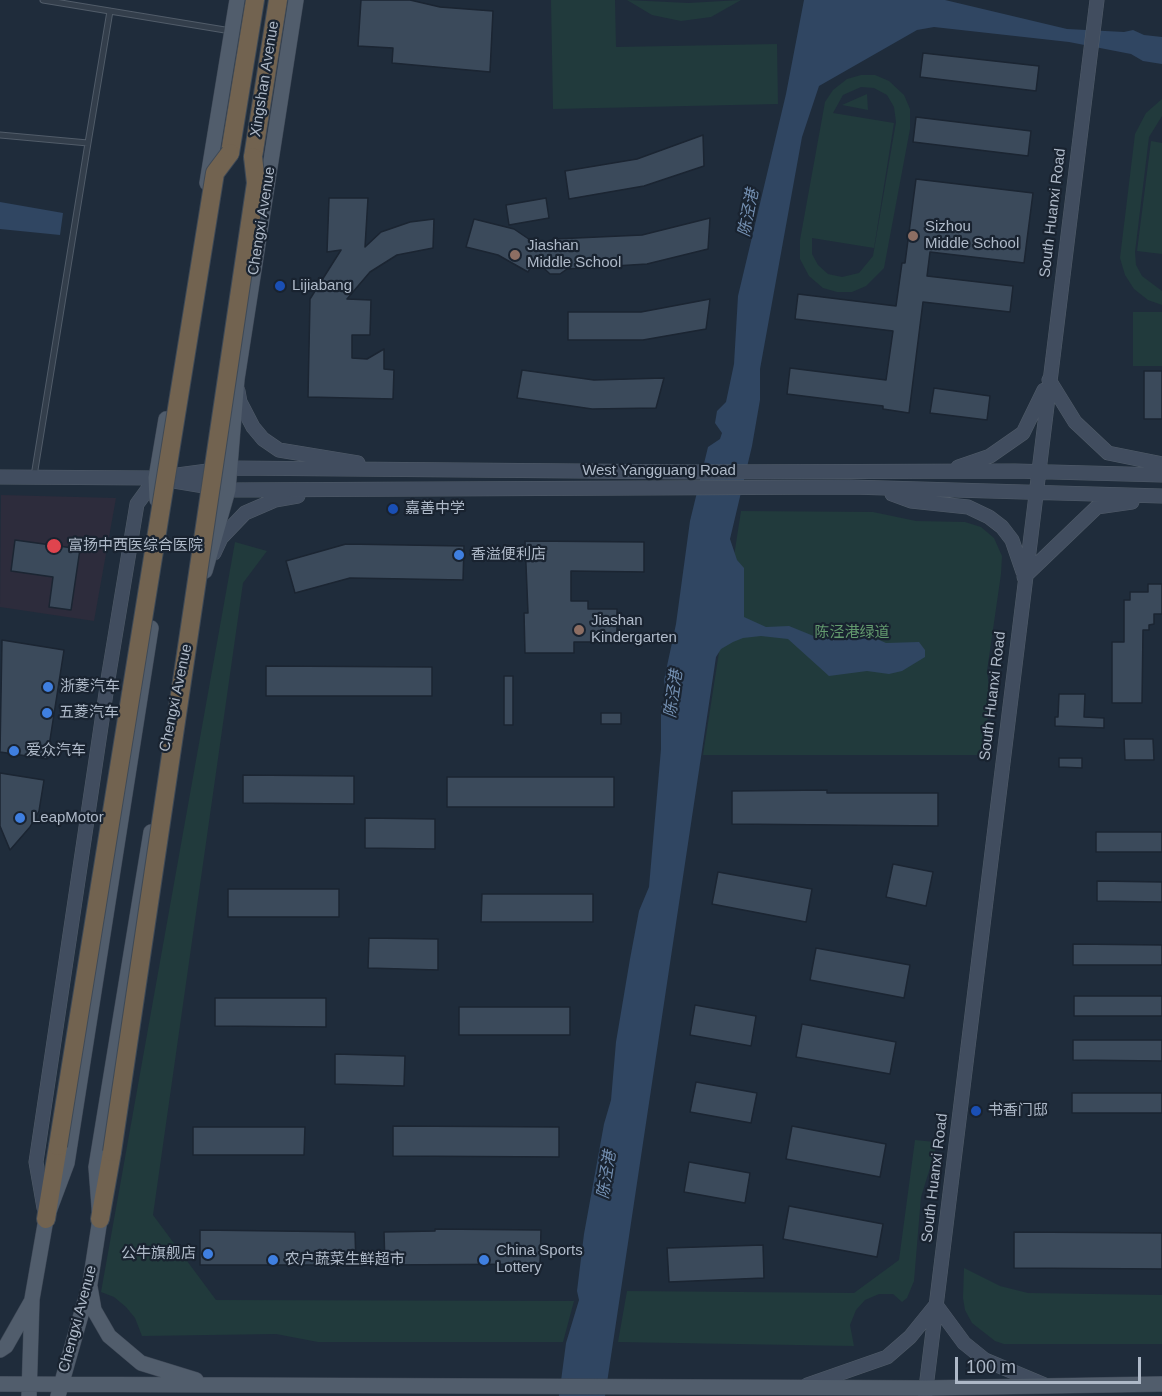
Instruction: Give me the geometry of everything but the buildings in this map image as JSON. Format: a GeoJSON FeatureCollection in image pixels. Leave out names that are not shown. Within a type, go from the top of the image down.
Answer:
{"type":"FeatureCollection","features":[{"type":"Feature","properties":{"kind":"highway","name":"Xingshan Avenue"},"geometry":{"type":"LineString","coordinates":[[46,1219],[215,174],[230,153],[255,0]]}},
{"type":"Feature","properties":{"kind":"highway","name":"Xingshan Avenue"},"geometry":{"type":"LineString","coordinates":[[100,1219],[112,1152],[256,183],[253,157],[278,0]]}},
{"type":"Feature","properties":{"kind":"main road"},"geometry":{"type":"LineString","coordinates":[[30,1390],[32,1299],[46,1219],[67,1163],[160,567],[156,478],[237,0]]}},
{"type":"Feature","properties":{"kind":"main road","name":"Chengxi Avenue"},"geometry":{"type":"LineString","coordinates":[[59,1390],[90,1283],[100,1219],[96,1167],[168,729],[202,580],[228,490],[237,379],[296,0]]}},
{"type":"Feature","properties":{"kind":"main road","name":"South Huanxi Road"},"geometry":{"type":"LineString","coordinates":[[926,1392],[1096,0]]}},
{"type":"Feature","properties":{"kind":"main road"},"geometry":{"type":"LineString","coordinates":[[237,379],[240,402],[253,427],[263,439],[279,450],[390,470]]}},
{"type":"Feature","properties":{"kind":"main road"},"geometry":{"type":"LineString","coordinates":[[1049,380],[1075,422],[1108,453],[1162,464]]}},
{"type":"Feature","properties":{"kind":"main road"},"geometry":{"type":"LineString","coordinates":[[946,471],[990,456],[1023,433],[1049,380]]}},
{"type":"Feature","properties":{"kind":"main road","name":"West Yangguang Road"},"geometry":{"type":"LineString","coordinates":[[0,477],[156,478],[230,468],[694,472],[946,471],[1162,475]]}},
{"type":"Feature","properties":{"kind":"main road"},"geometry":{"type":"LineString","coordinates":[[46,1219],[36,1162],[46,1086],[137,504],[156,478]]}},
{"type":"Feature","properties":{"kind":"main road","name":"West Yangguang Road"},"geometry":{"type":"LineString","coordinates":[[156,478],[228,490],[753,487],[1162,497]]}},
{"type":"Feature","properties":{"kind":"main road"},"geometry":{"type":"LineString","coordinates":[[202,580],[221,538],[244,513],[274,500],[332,489]]}},
{"type":"Feature","properties":{"kind":"main road"},"geometry":{"type":"LineString","coordinates":[[880,489],[911,501],[968,507],[989,517],[1002,527],[1012,540],[1024,577],[1097,507],[1162,497]]}},
{"type":"Feature","properties":{"kind":"main road"},"geometry":{"type":"LineString","coordinates":[[90,1283],[94,1310],[109,1336],[141,1363],[213,1385]]}},
{"type":"Feature","properties":{"kind":"main road"},"geometry":{"type":"LineString","coordinates":[[0,1350],[6,1346],[32,1299]]}},
{"type":"Feature","properties":{"kind":"main road"},"geometry":{"type":"LineString","coordinates":[[800,1388],[887,1357],[910,1337],[936,1305],[964,1344],[985,1360],[1049,1386]]}},
{"type":"Feature","properties":{"kind":"main road"},"geometry":{"type":"LineString","coordinates":[[0,1384],[30,1390],[213,1385],[800,1388],[926,1392],[1049,1386],[1162,1384]]}},
{"type":"Feature","properties":{"kind":"lane"},"geometry":{"type":"LineString","coordinates":[[43,0],[233,31]]}},
{"type":"Feature","properties":{"kind":"lane"},"geometry":{"type":"LineString","coordinates":[[33,477],[110,11]]}},
{"type":"Feature","properties":{"kind":"lane"},"geometry":{"type":"LineString","coordinates":[[0,135],[88,143]]}},
{"type":"Feature","properties":{"kind":"shaded area","name":"富扬中西医综合医院"},"geometry":{"type":"Polygon","coordinates":[[[1,495],[116,498],[94,621],[0,607],[1,495]]]}},
{"type":"Feature","properties":{"kind":"green space"},"geometry":{"type":"Polygon","coordinates":[[[551,0],[615,0],[616,47],[777,44],[778,104],[553,109],[551,0]]]}},
{"type":"Feature","properties":{"kind":"green space"},"geometry":{"type":"Polygon","coordinates":[[[627,0],[688,3],[741,0],[711,17],[681,21],[652,15],[627,0]]]}},
{"type":"Feature","properties":{"kind":"green space"},"geometry":{"type":"Polygon","coordinates":[[[861,75],[875,75],[889,81],[904,95],[910,109],[910,129],[884,268],[866,286],[852,292],[837,292],[823,288],[809,276],[800,259],[800,240],[825,102],[833,90],[847,79],[861,75]],[[861,87],[843,95],[833,113],[894,123],[874,248],[812,238],[812,254],[818,265],[828,274],[842,277],[859,273],[873,256],[896,122],[894,107],[887,95],[874,88],[861,87]]]}},
{"type":"Feature","properties":{"kind":"green space"},"geometry":{"type":"Polygon","coordinates":[[[867,94],[868,110],[842,105],[867,94]]]}},
{"type":"Feature","properties":{"kind":"green space"},"geometry":{"type":"Polygon","coordinates":[[[1162,99],[1162,116],[1149,137],[1135,252],[1136,265],[1142,276],[1162,291],[1162,305],[1148,300],[1134,289],[1125,275],[1120,258],[1135,134],[1146,113],[1162,99]]]}},
{"type":"Feature","properties":{"kind":"green space"},"geometry":{"type":"Polygon","coordinates":[[[1151,141],[1162,143],[1162,254],[1137,251],[1151,141]]]}},
{"type":"Feature","properties":{"kind":"green space"},"geometry":{"type":"Polygon","coordinates":[[[1133,312],[1162,312],[1162,366],[1133,366],[1133,312]]]}},
{"type":"Feature","properties":{"kind":"green space","name":"陈泾港绿道"},"geometry":{"type":"Polygon","coordinates":[[[741,511],[873,512],[916,521],[965,522],[981,527],[994,538],[1002,556],[1001,574],[987,671],[990,695],[985,746],[980,755],[703,755],[741,511]]]}},
{"type":"Feature","properties":{"kind":"green space"},"geometry":{"type":"Polygon","coordinates":[[[235,542],[267,551],[243,583],[153,1215],[216,1300],[574,1301],[563,1342],[318,1342],[276,1334],[142,1336],[135,1318],[126,1307],[114,1297],[101,1292],[235,542]]]}},
{"type":"Feature","properties":{"kind":"green space"},"geometry":{"type":"Polygon","coordinates":[[[915,1140],[935,1142],[935,1152],[921,1197],[914,1281],[907,1298],[902,1302],[893,1294],[879,1294],[865,1300],[856,1310],[850,1325],[854,1346],[618,1342],[627,1291],[854,1293],[899,1260],[915,1140]]]}},
{"type":"Feature","properties":{"kind":"green space"},"geometry":{"type":"Polygon","coordinates":[[[964,1268],[1000,1286],[1028,1293],[1162,1295],[1162,1344],[1004,1344],[995,1341],[972,1323],[965,1310],[964,1268]]]}},
{"type":"Feature","properties":{"kind":"water","name":"陈泾港"},"geometry":{"type":"Polygon","coordinates":[[[804,0],[945,0],[1067,29],[1124,32],[1133,30],[1144,35],[1162,37],[1162,64],[1143,61],[1131,54],[1069,42],[934,27],[917,30],[819,86],[802,137],[760,369],[760,400],[752,446],[730,539],[737,560],[744,568],[744,617],[766,627],[789,626],[821,639],[866,634],[886,643],[919,642],[925,650],[925,657],[902,671],[889,674],[867,671],[829,676],[788,639],[761,636],[743,638],[733,642],[721,649],[716,657],[605,1396],[559,1396],[566,1343],[579,1300],[577,1291],[584,1234],[604,1124],[611,1100],[616,1042],[630,959],[639,911],[649,887],[661,749],[661,707],[666,696],[664,680],[676,624],[690,521],[708,447],[720,439],[722,433],[715,423],[717,411],[726,402],[734,364],[738,296],[786,94],[804,0]]]}},
{"type":"Feature","properties":{"kind":"water"},"geometry":{"type":"Polygon","coordinates":[[[0,202],[63,213],[60,235],[0,229],[0,202]]]}},
{"type":"Feature","properties":{"kind":"place","name":"Sizhou Middle School"},"geometry":{"type":"Point","coordinates":[913,236]}},
{"type":"Feature","properties":{"kind":"place","name":"Jiashan Middle School"},"geometry":{"type":"Point","coordinates":[515,255]}},
{"type":"Feature","properties":{"kind":"place","name":"Lijiabang"},"geometry":{"type":"Point","coordinates":[280,286]}},
{"type":"Feature","properties":{"kind":"place","name":"嘉善中学"},"geometry":{"type":"Point","coordinates":[393,509]}},
{"type":"Feature","properties":{"kind":"place","name":"富扬中西医综合医院"},"geometry":{"type":"Point","coordinates":[54,546]}},
{"type":"Feature","properties":{"kind":"place","name":"香溢便利店"},"geometry":{"type":"Point","coordinates":[459,555]}},
{"type":"Feature","properties":{"kind":"place","name":"Jiashan Kindergarten"},"geometry":{"type":"Point","coordinates":[579,630]}},
{"type":"Feature","properties":{"kind":"place","name":"浙菱汽车"},"geometry":{"type":"Point","coordinates":[48,687]}},
{"type":"Feature","properties":{"kind":"place","name":"五菱汽车"},"geometry":{"type":"Point","coordinates":[47,713]}},
{"type":"Feature","properties":{"kind":"place","name":"爱众汽车"},"geometry":{"type":"Point","coordinates":[14,751]}},
{"type":"Feature","properties":{"kind":"place","name":"LeapMotor"},"geometry":{"type":"Point","coordinates":[20,818]}},
{"type":"Feature","properties":{"kind":"place","name":"书香门邸"},"geometry":{"type":"Point","coordinates":[976,1111]}},
{"type":"Feature","properties":{"kind":"place","name":"公牛旗舰店"},"geometry":{"type":"Point","coordinates":[208,1254]}},
{"type":"Feature","properties":{"kind":"place","name":"农户蔬菜生鲜超市"},"geometry":{"type":"Point","coordinates":[273,1260]}},
{"type":"Feature","properties":{"kind":"place","name":"China Sports Lottery"},"geometry":{"type":"Point","coordinates":[484,1260]}}]}
